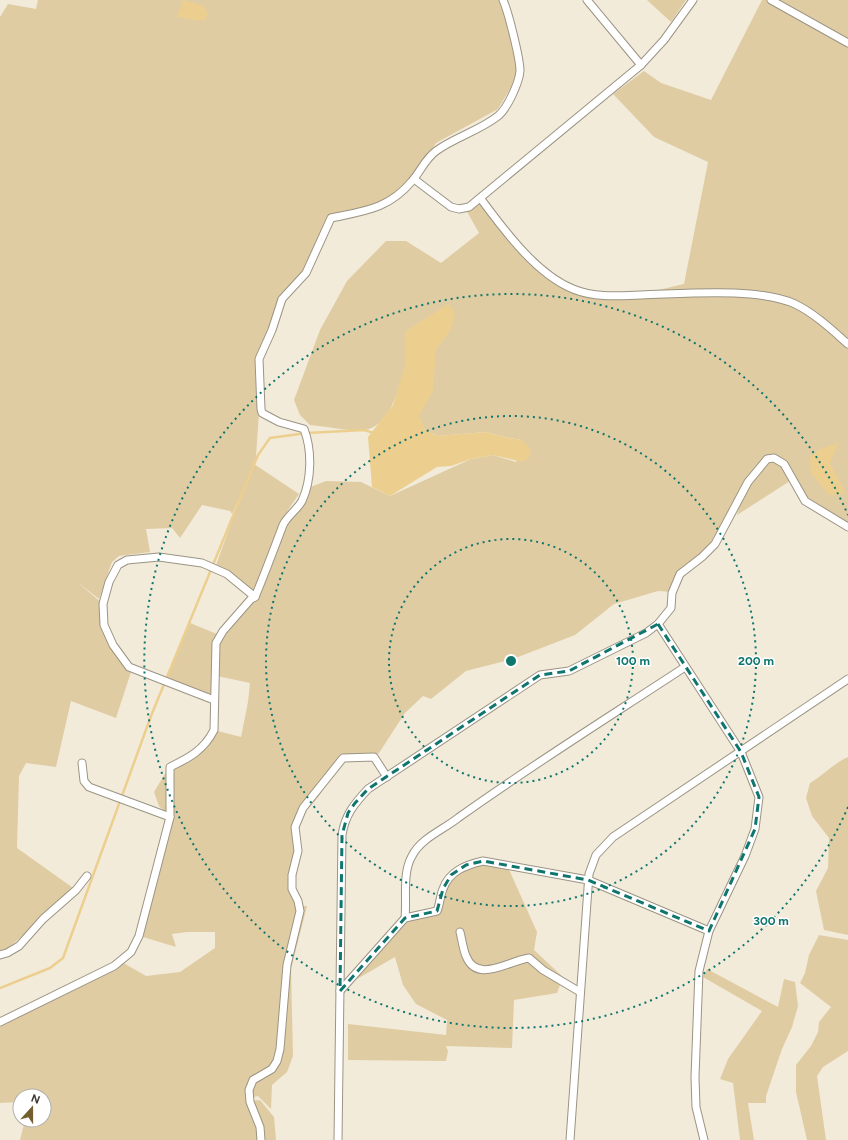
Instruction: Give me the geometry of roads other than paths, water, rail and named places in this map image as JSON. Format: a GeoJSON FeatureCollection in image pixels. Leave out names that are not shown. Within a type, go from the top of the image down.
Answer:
{"type":"FeatureCollection","features":[{"type":"Feature","properties":{"kind":"street"},"geometry":{"type":"LineString","coordinates":[[0,1022],[114,966],[131,952],[139,936],[170,817],[170,767],[186,759],[208,743],[214,730],[216,643],[223,631],[251,599],[256,597],[284,523],[302,501],[307,486],[310,470],[304,429],[279,422],[262,413],[261,408],[259,359],[272,330],[282,299],[306,273],[331,218],[376,208],[401,194],[414,179],[427,159],[437,150],[496,118],[506,110],[520,71],[508,10],[503,0]]}},
{"type":"Feature","properties":{"kind":"street"},"geometry":{"type":"LineString","coordinates":[[587,0],[641,65]]}},
{"type":"Feature","properties":{"kind":"street"},"geometry":{"type":"LineString","coordinates":[[414,179],[451,207],[459,209],[469,207],[481,199],[641,65],[664,40],[693,0]]}},
{"type":"Feature","properties":{"kind":"street"},"geometry":{"type":"LineString","coordinates":[[771,0],[848,43]]}},
{"type":"Feature","properties":{"kind":"street"},"geometry":{"type":"LineString","coordinates":[[481,199],[504,231],[546,273],[572,289],[595,296],[728,293],[769,297],[794,304],[823,323],[848,344]]}},
{"type":"Feature","properties":{"kind":"street"},"geometry":{"type":"LineString","coordinates":[[338,1140],[342,835],[344,824],[355,803],[368,789],[540,675],[569,671],[646,633],[658,624],[671,608],[672,593],[680,574],[702,557],[715,544],[745,487],[767,459],[774,458],[784,464],[805,501],[848,527]]}},
{"type":"Feature","properties":{"kind":"street"},"geometry":{"type":"LineString","coordinates":[[214,700],[129,667],[113,645],[104,625],[103,604],[109,582],[118,565],[127,560],[159,557],[202,563],[227,574],[256,597]]}},
{"type":"Feature","properties":{"kind":"street"},"geometry":{"type":"LineString","coordinates":[[658,624],[741,752],[752,776],[759,797],[755,829],[745,856],[710,931],[699,971],[695,1067],[696,1107],[704,1140]]}},
{"type":"Feature","properties":{"kind":"street"},"geometry":{"type":"LineString","coordinates":[[405,918],[407,866],[412,855],[427,838],[441,831],[507,783],[685,667]]}},
{"type":"Feature","properties":{"kind":"street"},"geometry":{"type":"LineString","coordinates":[[570,1140],[588,874],[596,855],[613,837],[848,679]]}},
{"type":"Feature","properties":{"kind":"street"},"geometry":{"type":"LineString","coordinates":[[261,1140],[260,1127],[250,1102],[249,1090],[252,1080],[272,1069],[277,1061],[280,1049],[287,965],[300,911],[298,901],[292,888],[292,876],[298,851],[295,827],[303,808],[343,758],[374,758],[387,777]]}},
{"type":"Feature","properties":{"kind":"street"},"geometry":{"type":"LineString","coordinates":[[82,763],[84,781],[89,787],[170,817]]}},
{"type":"Feature","properties":{"kind":"street"},"geometry":{"type":"LineString","coordinates":[[340,991],[405,918],[437,911],[443,889],[451,875],[466,865],[483,861],[588,880],[710,931]]}},
{"type":"Feature","properties":{"kind":"street"},"geometry":{"type":"LineString","coordinates":[[0,955],[8,953],[19,946],[43,918],[76,890],[87,876]]}},
{"type":"Feature","properties":{"kind":"street"},"geometry":{"type":"LineString","coordinates":[[460,932],[466,957],[474,968],[483,971],[517,960],[529,958],[543,970],[580,992]]}},
{"type":"Feature","properties":{"kind":"waterway"},"geometry":{"type":"LineString","coordinates":[[0,988],[50,968],[63,958],[151,716],[258,455],[270,438],[307,433],[364,430],[374,433]]}}]}
